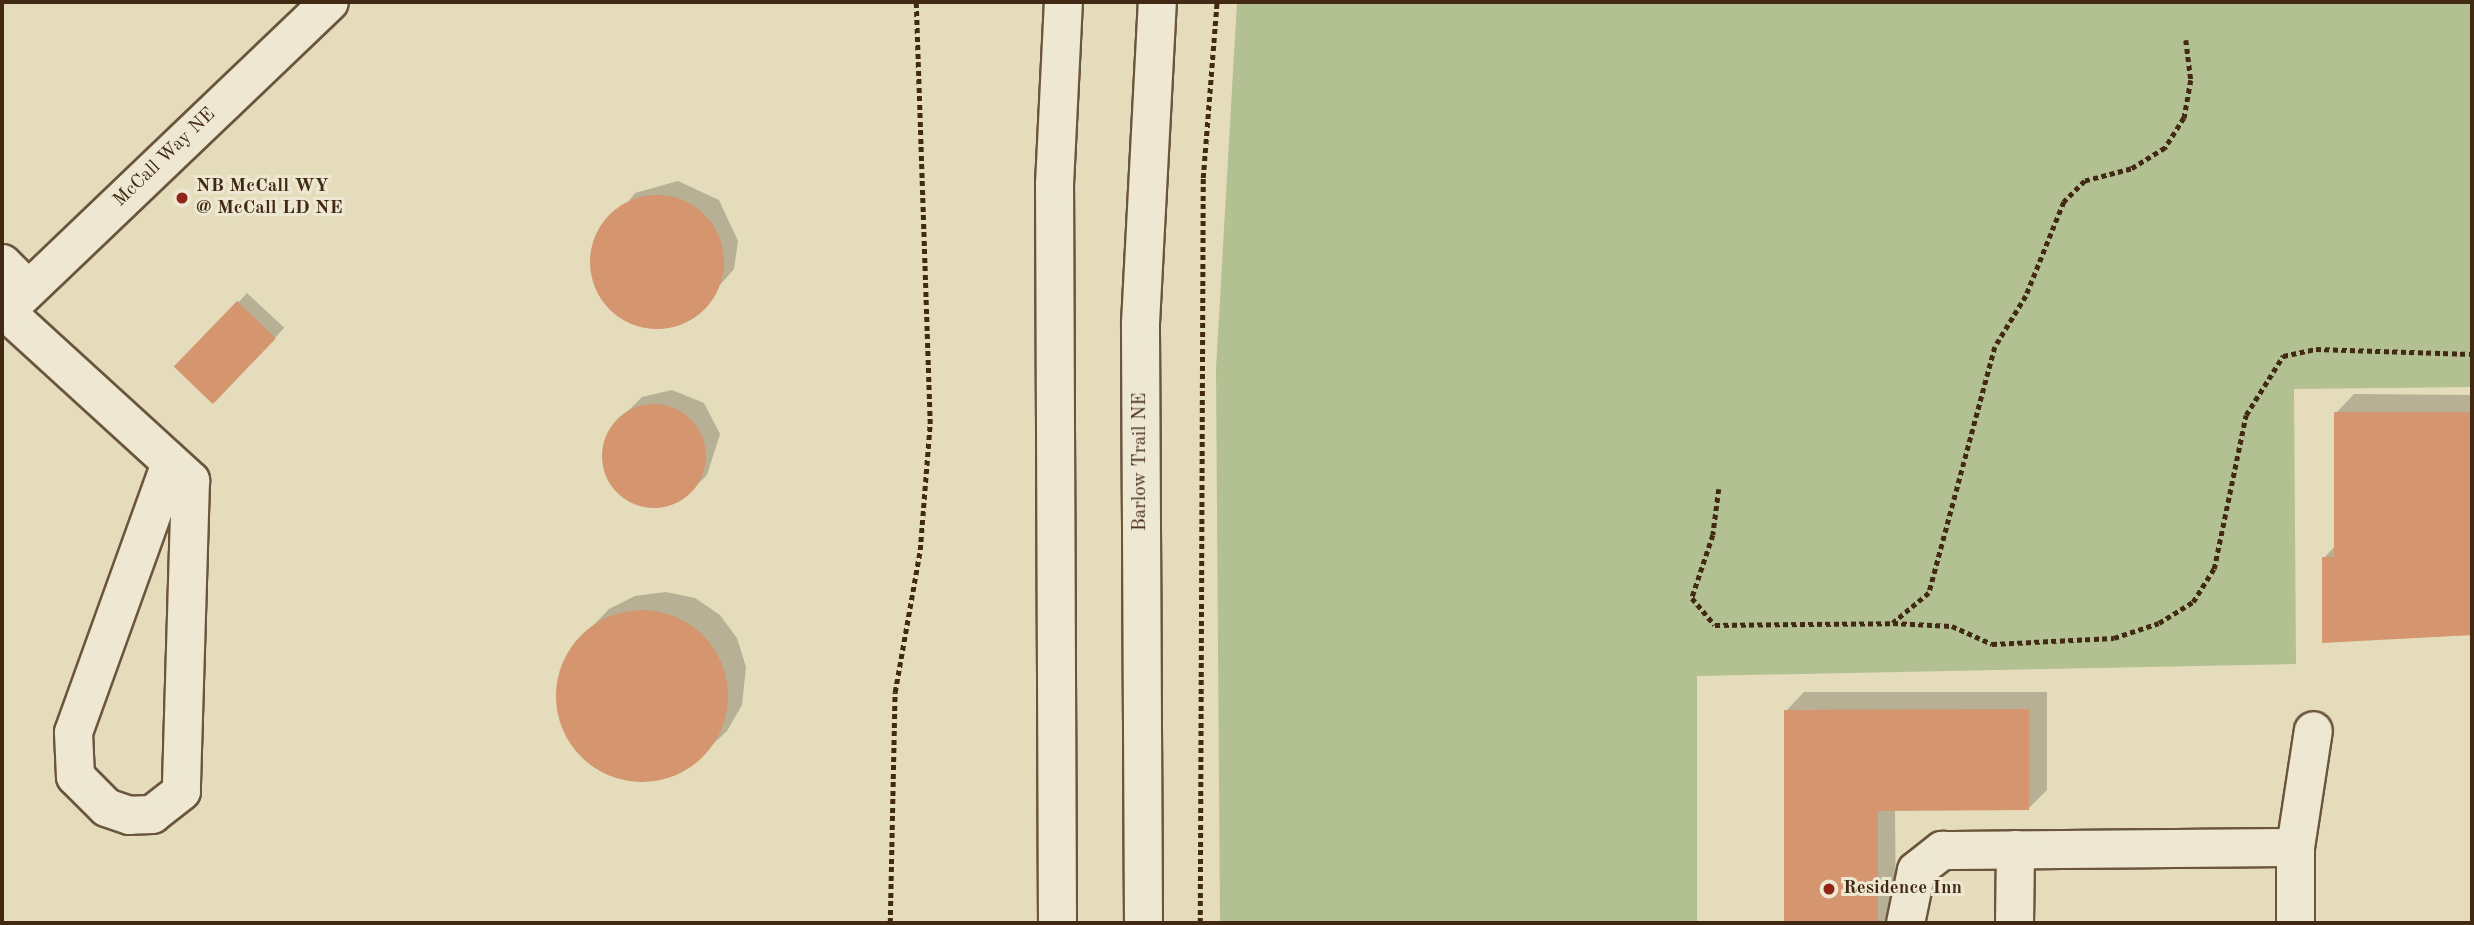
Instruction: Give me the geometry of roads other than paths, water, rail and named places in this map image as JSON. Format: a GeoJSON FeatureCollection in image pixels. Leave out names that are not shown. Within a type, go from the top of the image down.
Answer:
{"type":"FeatureCollection","features":[{"type":"Feature","properties":{"kind":"street","name":"McCall Way NE"},"geometry":{"type":"LineString","coordinates":[[9,294],[329,2]]}},
{"type":"Feature","properties":{"kind":"street"},"geometry":{"type":"LineString","coordinates":[[1057,923],[1054,184],[1063,2]]}},
{"type":"Feature","properties":{"kind":"street","name":"Barlow Trail NE"},"geometry":{"type":"LineString","coordinates":[[1143,923],[1140,323],[1157,2]]}},
{"type":"Feature","properties":{"kind":"street"},"geometry":{"type":"LineString","coordinates":[[9,294],[170,463],[190,480],[186,763],[181,791],[171,804],[129,815],[106,807],[75,776],[73,732],[170,463]]}},
{"type":"Feature","properties":{"kind":"street"},"geometry":{"type":"LineString","coordinates":[[2295,923],[2295,847],[2312,730]]}},
{"type":"Feature","properties":{"kind":"street"},"geometry":{"type":"LineString","coordinates":[[1905,923],[1916,870],[1942,850],[2295,847]]}},
{"type":"Feature","properties":{"kind":"street"},"geometry":{"type":"LineString","coordinates":[[2014,923],[2015,849]]}},
{"type":"Feature","properties":{"kind":"place","name":"NB McCall WY @ McCall LD NE"},"geometry":{"type":"Point","coordinates":[182,198]}},
{"type":"Feature","properties":{"kind":"place","name":"Residence Inn"},"geometry":{"type":"Point","coordinates":[1829,889]}}]}
